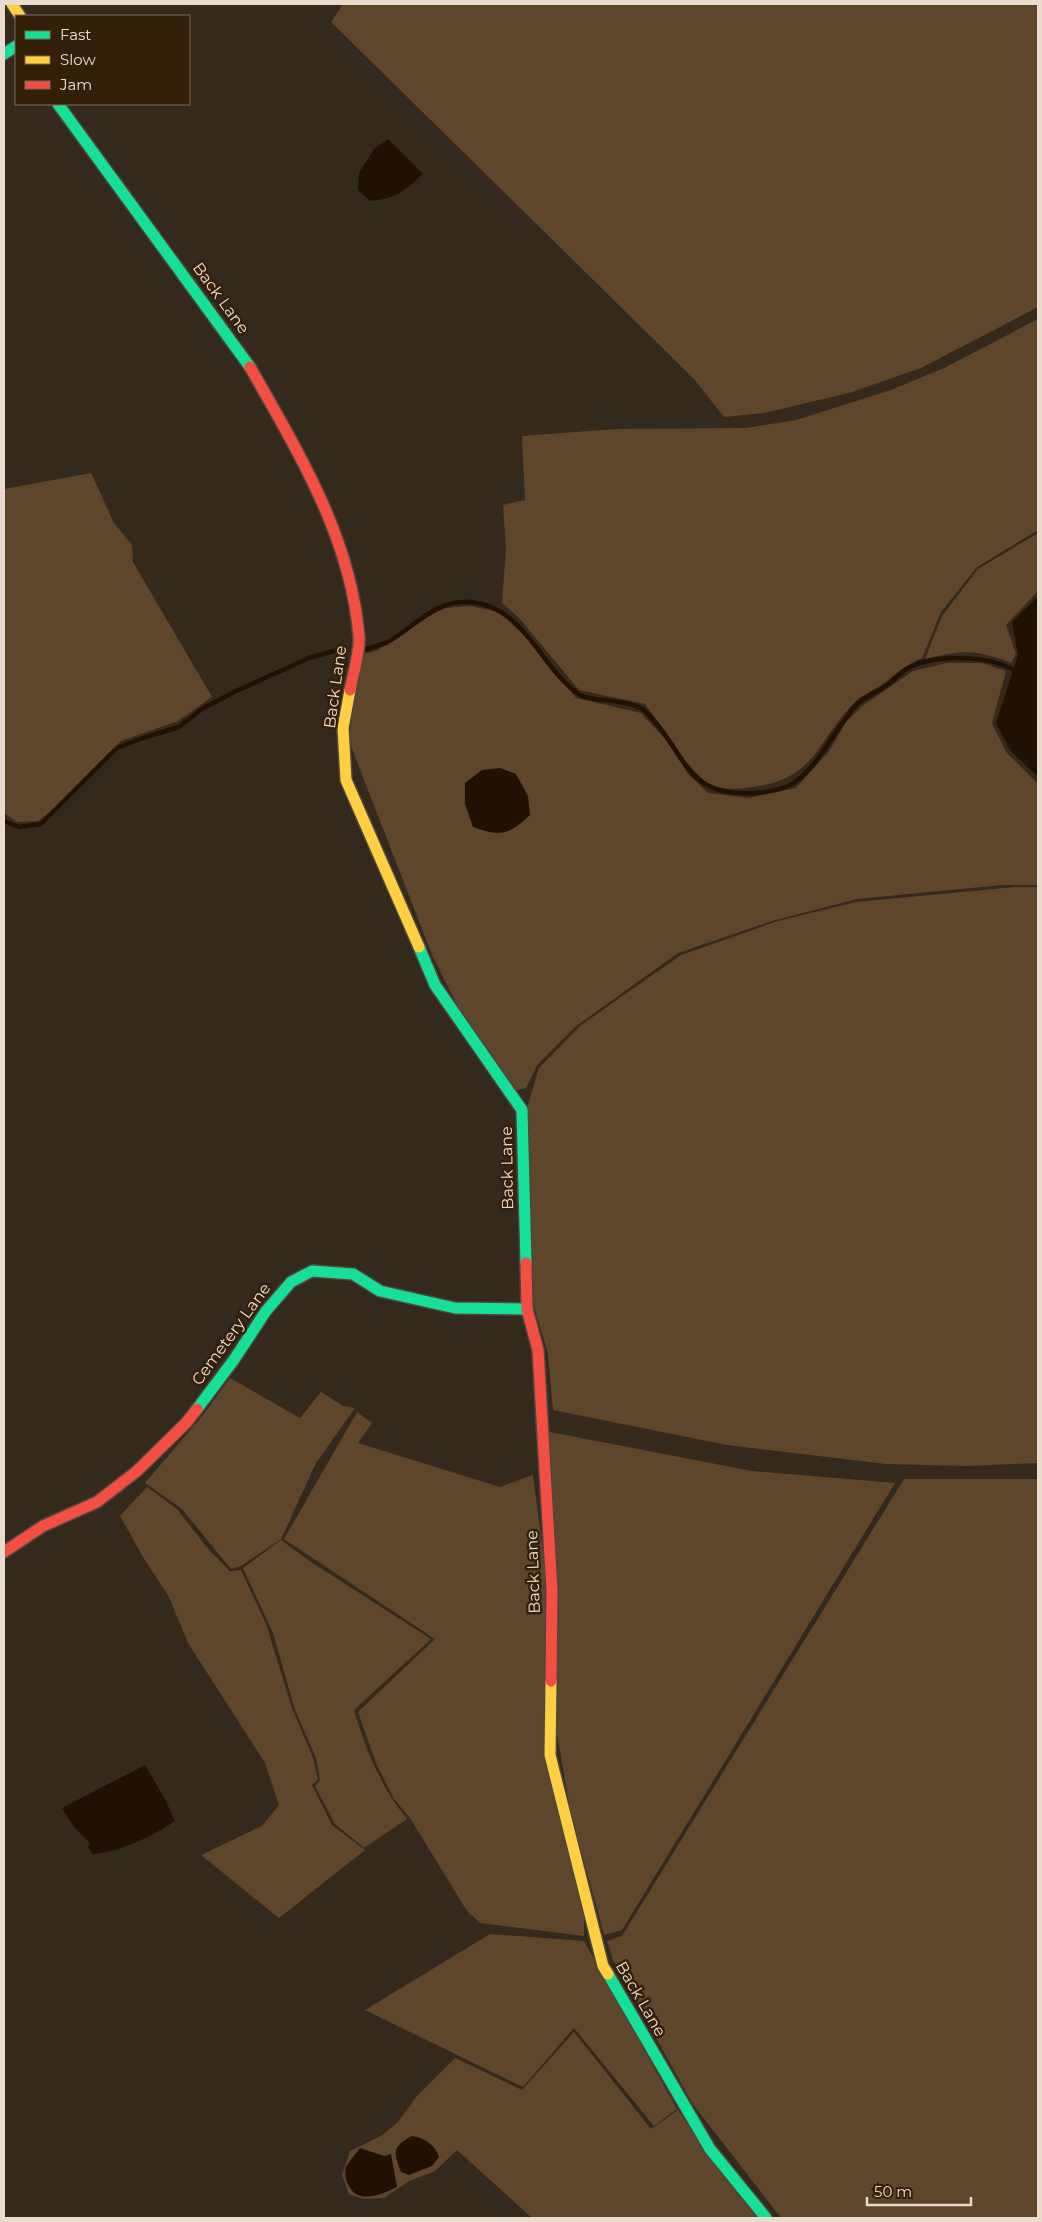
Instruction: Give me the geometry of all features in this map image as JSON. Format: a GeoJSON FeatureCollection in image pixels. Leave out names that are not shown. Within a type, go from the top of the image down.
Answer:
{"type":"FeatureCollection","features":[{"type":"Feature","properties":{"kind":"street"},"geometry":{"type":"LineString","coordinates":[[12,4],[19,15]]}},
{"type":"Feature","properties":{"kind":"street"},"geometry":{"type":"LineString","coordinates":[[4,54],[15,47]]}},
{"type":"Feature","properties":{"kind":"street","name":"Back Lane"},"geometry":{"type":"LineString","coordinates":[[59,105],[246,360],[313,479],[346,565],[358,639],[343,728],[346,780],[435,985],[522,1110],[527,1309],[538,1350],[552,1591],[550,1756],[603,1966],[710,2148],[766,2218]]}},
{"type":"Feature","properties":{"kind":"street","name":"Cemetery Lane"},"geometry":{"type":"LineString","coordinates":[[4,1552],[43,1526],[97,1502],[137,1471],[186,1423],[233,1361],[266,1311],[291,1282],[312,1271],[353,1274],[380,1291],[455,1308],[527,1309]]}},
{"type":"Feature","properties":{"kind":"shaded area"},"geometry":{"type":"Polygon","coordinates":[[[343,4],[1038,4],[1038,307],[921,368],[852,392],[765,413],[724,417],[694,379],[331,22],[343,4]]]}},
{"type":"Feature","properties":{"kind":"shaded area"},"geometry":{"type":"Polygon","coordinates":[[[388,139],[423,174],[399,193],[387,198],[370,201],[358,190],[359,173],[374,149],[388,139]]]}},
{"type":"Feature","properties":{"kind":"shaded area"},"geometry":{"type":"Polygon","coordinates":[[[1038,319],[1038,530],[977,567],[941,612],[922,658],[905,667],[856,701],[842,716],[813,756],[803,767],[790,776],[773,783],[738,789],[718,787],[705,781],[686,762],[645,704],[579,690],[519,618],[502,603],[506,550],[503,505],[525,500],[522,436],[616,429],[746,428],[796,420],[891,390],[944,368],[1038,319]]]}},
{"type":"Feature","properties":{"kind":"shaded area"},"geometry":{"type":"Polygon","coordinates":[[[91,473],[114,523],[132,545],[133,562],[212,697],[178,721],[121,741],[53,810],[38,821],[17,822],[4,813],[4,489],[91,473]]]}},
{"type":"Feature","properties":{"kind":"shaded area"},"geometry":{"type":"Polygon","coordinates":[[[1038,533],[1038,591],[1006,625],[1016,654],[1011,663],[987,655],[969,652],[925,659],[942,616],[978,569],[1038,533]]]}},
{"type":"Feature","properties":{"kind":"shaded area"},"geometry":{"type":"Polygon","coordinates":[[[1038,596],[1038,777],[1010,750],[996,723],[1018,655],[1012,622],[1038,596]]]}},
{"type":"Feature","properties":{"kind":"shaded area"},"geometry":{"type":"Polygon","coordinates":[[[470,606],[499,612],[528,639],[576,698],[641,713],[666,740],[689,775],[708,793],[749,798],[796,788],[830,750],[846,722],[861,707],[913,671],[947,663],[982,663],[1006,671],[992,723],[1006,752],[1038,784],[1038,885],[1002,885],[857,899],[772,921],[678,953],[575,1027],[537,1065],[526,1088],[514,1091],[456,1003],[432,955],[349,741],[359,655],[378,650],[427,617],[445,608],[470,606]]]}},
{"type":"Feature","properties":{"kind":"shaded area"},"geometry":{"type":"Polygon","coordinates":[[[500,768],[516,774],[528,796],[530,815],[516,827],[497,833],[473,827],[465,804],[465,783],[482,770],[500,768]]]}},
{"type":"Feature","properties":{"kind":"shaded area"},"geometry":{"type":"Polygon","coordinates":[[[1015,887],[1038,887],[1038,1463],[967,1466],[886,1464],[727,1445],[553,1410],[548,1354],[533,1303],[525,1114],[539,1068],[581,1025],[681,955],[778,921],[856,902],[1015,887]]]}},
{"type":"Feature","properties":{"kind":"shaded area"},"geometry":{"type":"Polygon","coordinates":[[[230,1378],[300,1418],[321,1392],[343,1406],[355,1408],[316,1463],[281,1539],[241,1566],[231,1569],[181,1508],[145,1483],[203,1415],[230,1378]]]}},
{"type":"Feature","properties":{"kind":"shaded area"},"geometry":{"type":"Polygon","coordinates":[[[357,1412],[372,1423],[358,1443],[500,1487],[533,1475],[548,1590],[545,1737],[584,1908],[584,1936],[480,1923],[467,1911],[410,1818],[394,1799],[376,1763],[358,1712],[435,1639],[284,1539],[357,1412]]]}},
{"type":"Feature","properties":{"kind":"shaded area"},"geometry":{"type":"Polygon","coordinates":[[[545,1431],[752,1471],[895,1483],[622,1930],[604,1935],[570,1809],[557,1734],[545,1431]]]}},
{"type":"Feature","properties":{"kind":"shaded area"},"geometry":{"type":"Polygon","coordinates":[[[904,1479],[1038,1479],[1038,2218],[781,2218],[692,2103],[613,1960],[607,1941],[622,1936],[904,1479]]]}},
{"type":"Feature","properties":{"kind":"shaded area"},"geometry":{"type":"Polygon","coordinates":[[[147,1487],[177,1509],[209,1550],[230,1571],[241,1570],[266,1624],[292,1708],[313,1758],[318,1779],[312,1785],[332,1825],[365,1850],[279,1918],[201,1855],[262,1826],[279,1805],[265,1763],[188,1643],[169,1597],[143,1557],[120,1516],[147,1487]]]}},
{"type":"Feature","properties":{"kind":"shaded area"},"geometry":{"type":"Polygon","coordinates":[[[281,1540],[308,1560],[431,1639],[354,1710],[375,1767],[389,1794],[407,1819],[364,1848],[335,1824],[315,1786],[320,1780],[316,1758],[295,1710],[273,1633],[243,1568],[281,1540]]]}},
{"type":"Feature","properties":{"kind":"shaded area"},"geometry":{"type":"Polygon","coordinates":[[[145,1765],[166,1801],[175,1821],[135,1843],[113,1851],[92,1854],[88,1847],[90,1843],[74,1827],[62,1808],[145,1765]]]}},
{"type":"Feature","properties":{"kind":"shaded area"},"geometry":{"type":"Polygon","coordinates":[[[490,1934],[584,1941],[677,2109],[654,2126],[574,2028],[523,2087],[365,2010],[490,1934]]]}},
{"type":"Feature","properties":{"kind":"shaded area"},"geometry":{"type":"Polygon","coordinates":[[[574,2032],[651,2129],[678,2110],[758,2218],[532,2218],[457,2150],[435,2171],[409,2181],[384,2198],[363,2199],[349,2194],[342,2175],[350,2151],[381,2136],[398,2122],[416,2097],[455,2058],[522,2090],[574,2032]]]}},
{"type":"Feature","properties":{"kind":"shaded area"},"geometry":{"type":"Polygon","coordinates":[[[412,2136],[428,2142],[435,2149],[439,2157],[432,2166],[409,2175],[401,2172],[396,2151],[400,2144],[412,2136]]]}},
{"type":"Feature","properties":{"kind":"shaded area"},"geometry":{"type":"Polygon","coordinates":[[[360,2148],[384,2156],[391,2154],[397,2187],[378,2195],[364,2197],[353,2192],[347,2182],[345,2170],[360,2148]]]}},
{"type":"Feature","properties":{"kind":"waterway"},"geometry":{"type":"LineString","coordinates":[[367,649],[386,643],[425,616],[446,605],[457,602],[470,602],[489,606],[504,614],[517,625],[563,681],[577,693],[590,698],[626,703],[642,709],[656,723],[689,770],[698,779],[709,786],[723,791],[740,793],[768,791],[794,783],[804,775],[820,756],[856,705],[886,686],[905,670],[916,665],[930,661],[961,658],[991,662],[1016,671]]}},
{"type":"Feature","properties":{"kind":"waterway"},"geometry":{"type":"LineString","coordinates":[[4,821],[19,827],[41,824],[117,748],[179,727],[202,709],[234,692],[309,658],[344,648]]}},
{"type":"Feature","properties":{"kind":"traffic: fast"},"geometry":{"type":"LineString","coordinates":[[4,54],[15,47]]}},
{"type":"Feature","properties":{"kind":"traffic: fast"},"geometry":{"type":"LineString","coordinates":[[59,105],[250,367]]}},
{"type":"Feature","properties":{"kind":"traffic: fast"},"geometry":{"type":"LineString","coordinates":[[419,947],[435,985],[522,1110],[526,1263]]}},
{"type":"Feature","properties":{"kind":"traffic: fast"},"geometry":{"type":"LineString","coordinates":[[197,1409],[233,1361],[266,1311],[291,1282],[312,1271],[353,1274],[380,1291],[455,1308],[527,1309]]}},
{"type":"Feature","properties":{"kind":"traffic: fast"},"geometry":{"type":"LineString","coordinates":[[608,1974],[710,2149],[766,2218]]}},
{"type":"Feature","properties":{"kind":"traffic: slow"},"geometry":{"type":"LineString","coordinates":[[12,4],[19,15]]}},
{"type":"Feature","properties":{"kind":"traffic: slow"},"geometry":{"type":"LineString","coordinates":[[350,690],[343,728],[346,780],[419,947]]}},
{"type":"Feature","properties":{"kind":"traffic: slow"},"geometry":{"type":"LineString","coordinates":[[551,1681],[550,1755],[603,1966],[608,1974]]}},
{"type":"Feature","properties":{"kind":"traffic: jam"},"geometry":{"type":"LineString","coordinates":[[250,367],[320,496],[334,530],[345,565],[354,600],[359,637],[350,690]]}},
{"type":"Feature","properties":{"kind":"traffic: jam"},"geometry":{"type":"LineString","coordinates":[[526,1263],[527,1309],[538,1350],[552,1591],[551,1681]]}},
{"type":"Feature","properties":{"kind":"traffic: jam"},"geometry":{"type":"LineString","coordinates":[[4,1552],[43,1526],[97,1502],[137,1471],[186,1423],[197,1409]]}}]}
